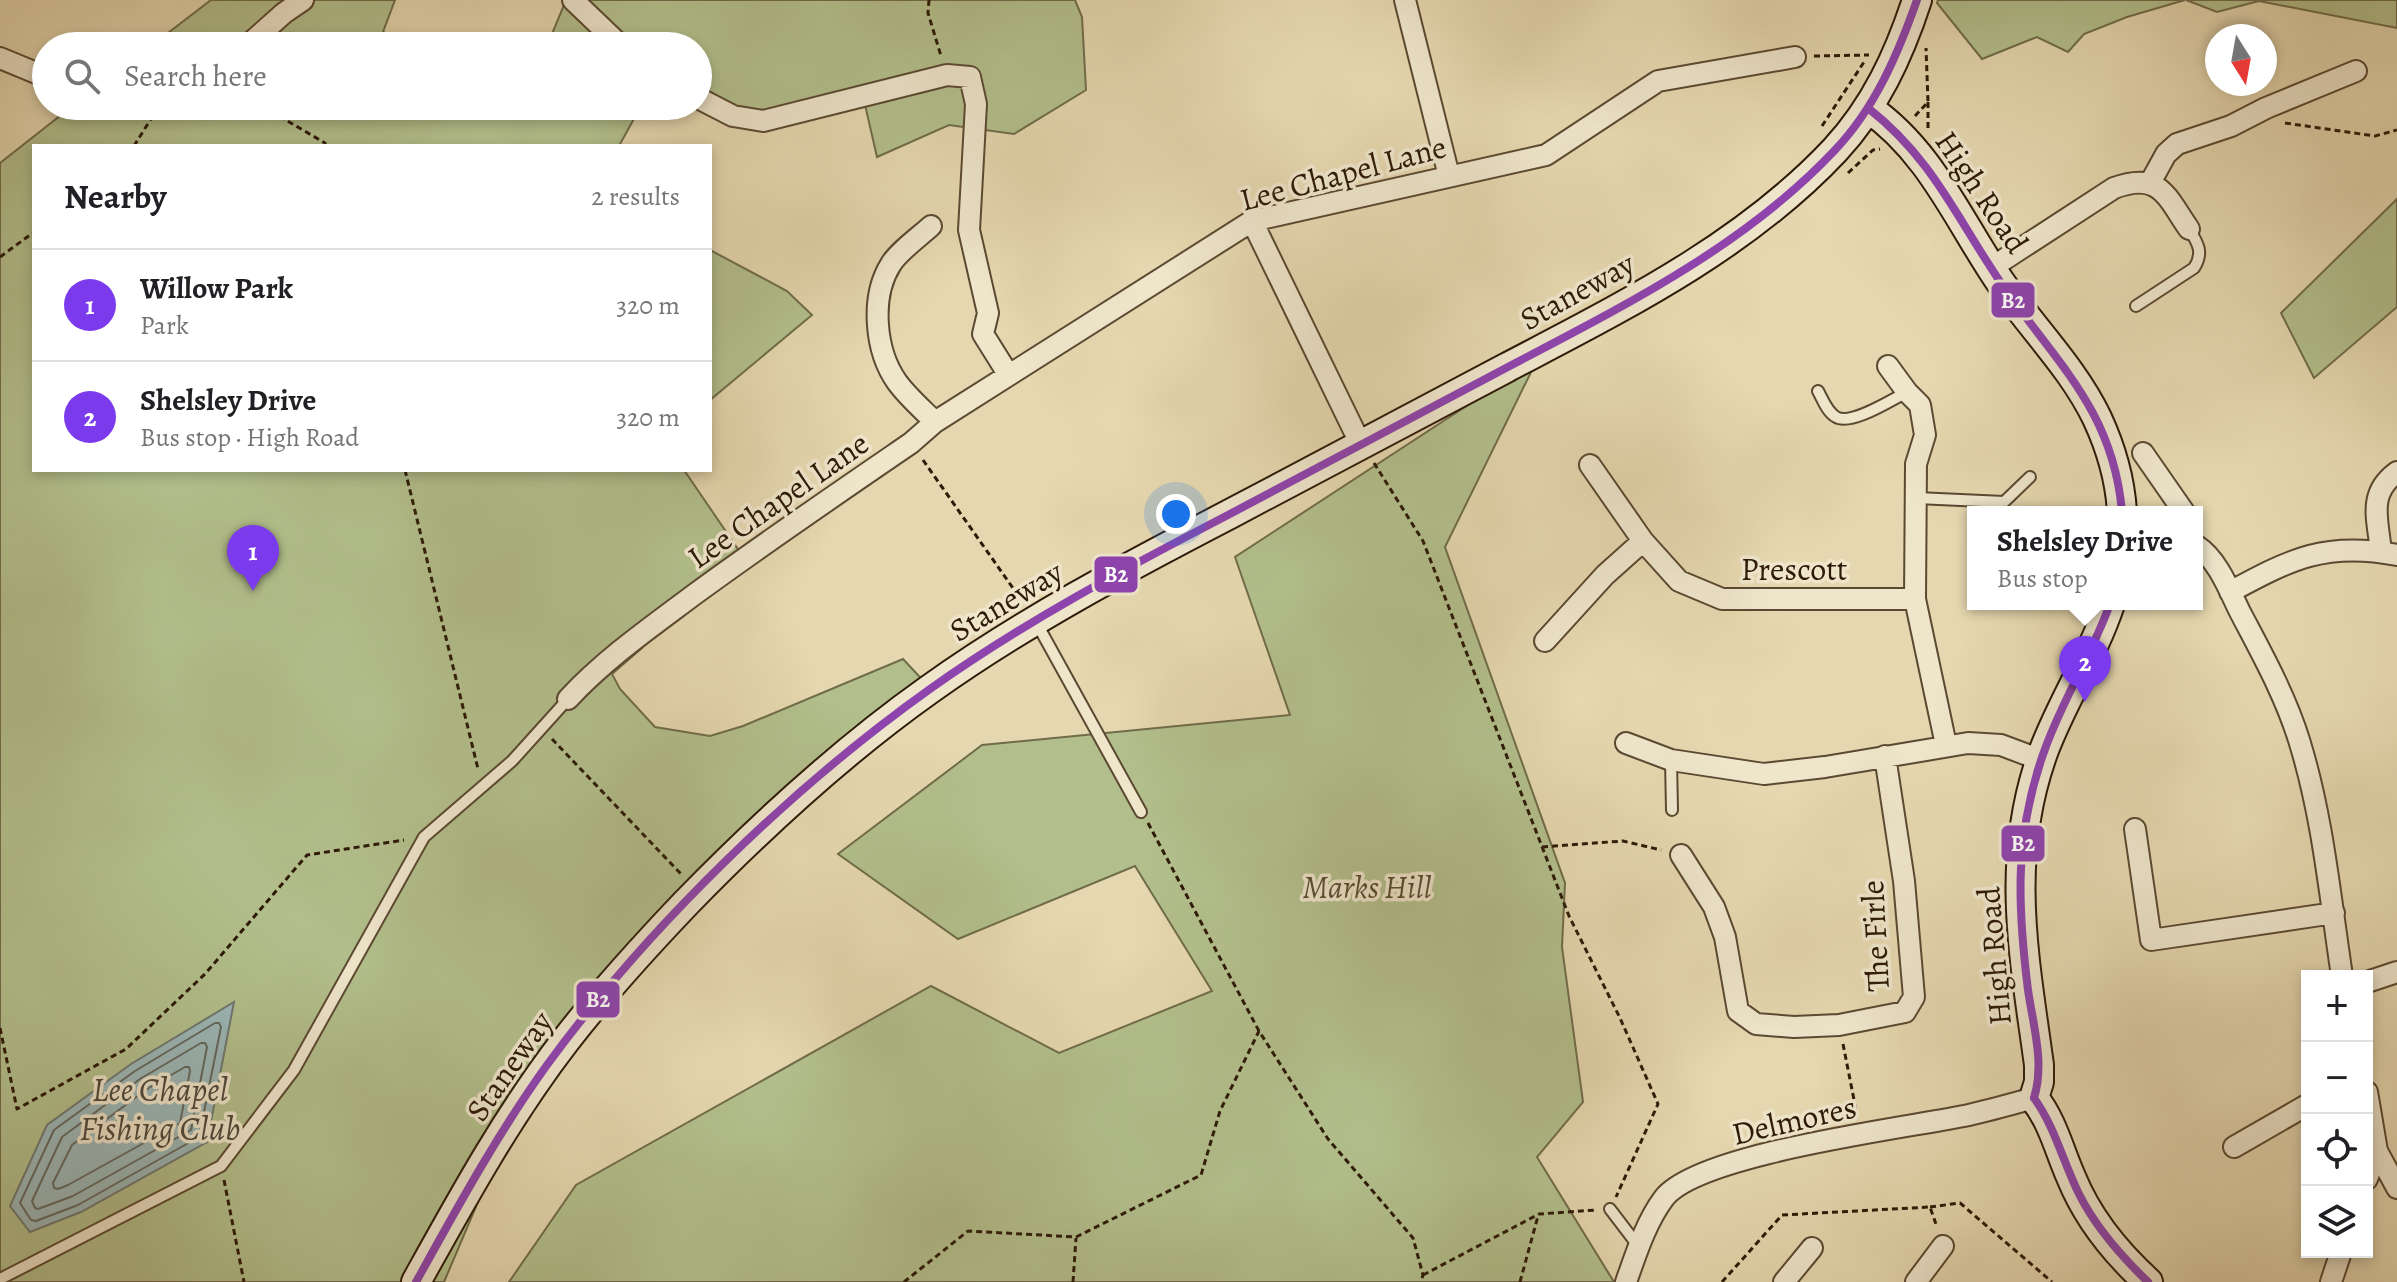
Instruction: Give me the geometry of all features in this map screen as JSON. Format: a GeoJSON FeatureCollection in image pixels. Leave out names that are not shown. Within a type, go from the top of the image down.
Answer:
{"type":"FeatureCollection","features":[{"type":"Feature","properties":{"kind":"main road"},"geometry":{"type":"LineString","coordinates":[[1868,108],[1893,63],[1917,0]]}},
{"type":"Feature","properties":{"kind":"main road","name":"High Road"},"geometry":{"type":"LineString","coordinates":[[1868,108],[1891,125],[1919,154],[1991,268],[2075,381],[2095,414],[2116,467],[2121,506]]}},
{"type":"Feature","properties":{"kind":"main road","name":"Staneway"},"geometry":{"type":"LineString","coordinates":[[416,1282],[462,1199],[564,1042],[629,963],[698,891],[763,826],[845,753],[930,688],[1035,620],[1156,552],[1620,307],[1714,250],[1808,176],[1836,149],[1868,108]]}},
{"type":"Feature","properties":{"kind":"main road","name":"High Road"},"geometry":{"type":"LineString","coordinates":[[2034,1098],[2039,1082],[2039,1065],[2023,950],[2019,895],[2023,836],[2041,760],[2107,610]]}},
{"type":"Feature","properties":{"kind":"main road"},"geometry":{"type":"LineString","coordinates":[[2034,1098],[2050,1121],[2070,1176],[2089,1214],[2114,1249],[2148,1282]]}},
{"type":"Feature","properties":{"kind":"street"},"geometry":{"type":"LineString","coordinates":[[263,32],[303,0]]}},
{"type":"Feature","properties":{"kind":"street"},"geometry":{"type":"LineString","coordinates":[[573,0],[606,32]]}},
{"type":"Feature","properties":{"kind":"street"},"geometry":{"type":"LineString","coordinates":[[1405,0],[1449,176]]}},
{"type":"Feature","properties":{"kind":"street","name":"Lee Chapel Lane"},"geometry":{"type":"LineString","coordinates":[[568,699],[594,671],[637,637],[744,558],[911,443],[935,422],[1252,221],[1546,155],[1658,81],[1795,57]]}},
{"type":"Feature","properties":{"kind":"street"},"geometry":{"type":"LineString","coordinates":[[0,58],[32,71]]}},
{"type":"Feature","properties":{"kind":"street"},"geometry":{"type":"LineString","coordinates":[[2150,183],[2166,154],[2177,144],[2231,126],[2356,71]]}},
{"type":"Feature","properties":{"kind":"street"},"geometry":{"type":"LineString","coordinates":[[712,105],[733,116],[763,121],[947,75],[970,77],[976,104],[969,230],[988,313],[983,334],[1008,374]]}},
{"type":"Feature","properties":{"kind":"street"},"geometry":{"type":"LineString","coordinates":[[1991,268],[2114,188],[2133,181],[2150,183],[2163,193],[2189,229]]}},
{"type":"Feature","properties":{"kind":"street"},"geometry":{"type":"LineString","coordinates":[[1252,221],[1361,445]]}},
{"type":"Feature","properties":{"kind":"street"},"geometry":{"type":"LineString","coordinates":[[931,226],[891,264],[878,299],[879,338],[885,361],[897,382],[935,422]]}},
{"type":"Feature","properties":{"kind":"street"},"geometry":{"type":"LineString","coordinates":[[1888,366],[1920,405],[1925,435],[1916,464],[1915,599],[1946,745]]}},
{"type":"Feature","properties":{"kind":"street"},"geometry":{"type":"LineString","coordinates":[[2143,453],[2180,506]]}},
{"type":"Feature","properties":{"kind":"street","name":"Prescott"},"geometry":{"type":"LineString","coordinates":[[1590,465],[1643,541],[1679,581],[1722,599],[1915,599]]}},
{"type":"Feature","properties":{"kind":"street"},"geometry":{"type":"LineString","coordinates":[[2230,592],[2309,555],[2342,549],[2389,553],[2378,495],[2385,481],[2397,472]]}},
{"type":"Feature","properties":{"kind":"street"},"geometry":{"type":"LineString","coordinates":[[1545,641],[1605,575],[1643,541]]}},
{"type":"Feature","properties":{"kind":"street"},"geometry":{"type":"LineString","coordinates":[[2203,551],[2215,565],[2275,679],[2298,738],[2315,802],[2341,970]]}},
{"type":"Feature","properties":{"kind":"street"},"geometry":{"type":"LineString","coordinates":[[1626,743],[1671,760],[1764,774],[1968,743],[2001,745],[2041,760]]}},
{"type":"Feature","properties":{"kind":"street","name":"The Firle"},"geometry":{"type":"LineString","coordinates":[[1681,855],[1714,907],[1725,937],[1738,1011],[1756,1024],[1794,1027],[1839,1025],[1905,1012],[1914,997],[1904,881],[1885,756]]}},
{"type":"Feature","properties":{"kind":"street"},"geometry":{"type":"LineString","coordinates":[[2135,829],[2151,940],[2334,913]]}},
{"type":"Feature","properties":{"kind":"street"},"geometry":{"type":"LineString","coordinates":[[2373,980],[2397,972]]}},
{"type":"Feature","properties":{"kind":"street","name":"Delmores"},"geometry":{"type":"LineString","coordinates":[[1626,1282],[1639,1247],[1665,1197],[1688,1180],[1763,1154],[1968,1115],[2034,1098]]}},
{"type":"Feature","properties":{"kind":"street"},"geometry":{"type":"LineString","coordinates":[[2234,1147],[2301,1108]]}},
{"type":"Feature","properties":{"kind":"street"},"geometry":{"type":"LineString","coordinates":[[2371,1114],[2377,1151],[2397,1188]]}},
{"type":"Feature","properties":{"kind":"street"},"geometry":{"type":"LineString","coordinates":[[2373,1162],[2377,1151]]}},
{"type":"Feature","properties":{"kind":"street"},"geometry":{"type":"LineString","coordinates":[[1916,1282],[1943,1246]]}},
{"type":"Feature","properties":{"kind":"street"},"geometry":{"type":"LineString","coordinates":[[1784,1282],[1812,1248]]}},
{"type":"Feature","properties":{"kind":"street"},"geometry":{"type":"LineString","coordinates":[[2331,1282],[2339,1258]]}},
{"type":"Feature","properties":{"kind":"lane"},"geometry":{"type":"LineString","coordinates":[[2136,306],[2194,268],[2200,248],[2189,229]]}},
{"type":"Feature","properties":{"kind":"lane"},"geometry":{"type":"LineString","coordinates":[[1818,391],[1830,412],[1839,420],[1852,419],[1907,392]]}},
{"type":"Feature","properties":{"kind":"lane"},"geometry":{"type":"LineString","coordinates":[[1917,498],[2004,502],[2030,477]]}},
{"type":"Feature","properties":{"kind":"lane"},"geometry":{"type":"LineString","coordinates":[[1035,620],[1141,812]]}},
{"type":"Feature","properties":{"kind":"lane","name":"Lee Chapel Lane"},"geometry":{"type":"LineString","coordinates":[[0,1279],[221,1166],[294,1070],[424,837],[512,761],[568,699]]}},
{"type":"Feature","properties":{"kind":"lane"},"geometry":{"type":"LineString","coordinates":[[1671,760],[1672,810]]}},
{"type":"Feature","properties":{"kind":"lane"},"geometry":{"type":"LineString","coordinates":[[1610,1209],[1639,1247]]}},
{"type":"Feature","properties":{"kind":"path"},"geometry":{"type":"LineString","coordinates":[[929,0],[928,13],[947,75]]}},
{"type":"Feature","properties":{"kind":"path"},"geometry":{"type":"LineString","coordinates":[[1912,119],[1928,102],[1926,43]]}},
{"type":"Feature","properties":{"kind":"path"},"geometry":{"type":"LineString","coordinates":[[1795,57],[1869,55],[1815,136]]}},
{"type":"Feature","properties":{"kind":"path"},"geometry":{"type":"LineString","coordinates":[[2266,108],[2286,124],[2375,136],[2397,130]]}},
{"type":"Feature","properties":{"kind":"path"},"geometry":{"type":"LineString","coordinates":[[135,144],[150,120]]}},
{"type":"Feature","properties":{"kind":"path"},"geometry":{"type":"LineString","coordinates":[[286,120],[325,144]]}},
{"type":"Feature","properties":{"kind":"path"},"geometry":{"type":"LineString","coordinates":[[1842,179],[1873,150],[1887,149]]}},
{"type":"Feature","properties":{"kind":"path"},"geometry":{"type":"LineString","coordinates":[[0,257],[32,233]]}},
{"type":"Feature","properties":{"kind":"path"},"geometry":{"type":"LineString","coordinates":[[911,443],[1035,620]]}},
{"type":"Feature","properties":{"kind":"path"},"geometry":{"type":"LineString","coordinates":[[405,472],[482,786]]}},
{"type":"Feature","properties":{"kind":"path"},"geometry":{"type":"LineString","coordinates":[[1387,481],[1423,541],[1569,916],[1620,1018],[1658,1104],[1610,1209],[1539,1214],[1423,1275]]}},
{"type":"Feature","properties":{"kind":"path"},"geometry":{"type":"LineString","coordinates":[[541,727],[698,891]]}},
{"type":"Feature","properties":{"kind":"path"},"geometry":{"type":"LineString","coordinates":[[1141,812],[1259,1031],[1328,1139],[1413,1238],[1423,1275],[1421,1282]]}},
{"type":"Feature","properties":{"kind":"path"},"geometry":{"type":"LineString","coordinates":[[0,1028],[17,1109],[126,1049],[205,974],[307,855],[424,837]]}},
{"type":"Feature","properties":{"kind":"path"},"geometry":{"type":"LineString","coordinates":[[1542,847],[1623,841],[1681,855]]}},
{"type":"Feature","properties":{"kind":"path"},"geometry":{"type":"LineString","coordinates":[[1839,1025],[1861,1135]]}},
{"type":"Feature","properties":{"kind":"path"},"geometry":{"type":"LineString","coordinates":[[904,1282],[968,1231],[1076,1237],[1201,1175],[1220,1111],[1259,1031]]}},
{"type":"Feature","properties":{"kind":"path"},"geometry":{"type":"LineString","coordinates":[[221,1166],[244,1282]]}},
{"type":"Feature","properties":{"kind":"path"},"geometry":{"type":"LineString","coordinates":[[1722,1282],[1782,1215],[1960,1203],[2052,1282]]}},
{"type":"Feature","properties":{"kind":"path"},"geometry":{"type":"LineString","coordinates":[[1930,1207],[1943,1246]]}},
{"type":"Feature","properties":{"kind":"path"},"geometry":{"type":"LineString","coordinates":[[1520,1282],[1539,1214]]}},
{"type":"Feature","properties":{"kind":"path"},"geometry":{"type":"LineString","coordinates":[[1073,1282],[1076,1237]]}},
{"type":"Feature","properties":{"kind":"green space"},"geometry":{"type":"Polygon","coordinates":[[[211,0],[395,0],[383,32],[169,32],[211,0]]]}},
{"type":"Feature","properties":{"kind":"green space"},"geometry":{"type":"Polygon","coordinates":[[[566,0],[1075,0],[1082,17],[1086,90],[1014,134],[949,125],[877,157],[863,96],[763,121],[712,103],[712,32],[553,32],[566,0]]]}},
{"type":"Feature","properties":{"kind":"green space"},"geometry":{"type":"Polygon","coordinates":[[[1938,0],[2185,0],[2084,34],[2068,52],[2037,37],[1982,59],[1937,3],[1938,0]]]}},
{"type":"Feature","properties":{"kind":"green space"},"geometry":{"type":"Polygon","coordinates":[[[2186,0],[2397,0],[2397,28],[2259,1],[2217,12],[2186,0]]]}},
{"type":"Feature","properties":{"kind":"green space"},"geometry":{"type":"Polygon","coordinates":[[[55,120],[633,120],[620,144],[32,144],[32,472],[685,472],[744,558],[637,638],[642,648],[612,674],[620,689],[655,727],[710,736],[743,726],[903,659],[930,688],[804,789],[517,1110],[444,1282],[0,1282],[0,163],[55,120]]]}},
{"type":"Feature","properties":{"kind":"green space"},"geometry":{"type":"Polygon","coordinates":[[[2397,199],[2397,307],[2314,378],[2281,313],[2397,199]]]}},
{"type":"Feature","properties":{"kind":"green space"},"geometry":{"type":"Polygon","coordinates":[[[712,251],[787,291],[812,315],[712,398],[712,251]]]}},
{"type":"Feature","properties":{"kind":"green space","name":"Marks Hill"},"geometry":{"type":"Polygon","coordinates":[[[1537,360],[1445,547],[1565,883],[1562,947],[1583,1102],[1537,1157],[1614,1282],[509,1282],[576,1185],[931,986],[1059,1053],[1212,991],[1135,866],[958,939],[838,854],[982,745],[1290,715],[1235,557],[1537,360]]]}},
{"type":"Feature","properties":{"kind":"water","name":"Lee Chapel Fishing Club"},"geometry":{"type":"Polygon","coordinates":[[[234,1002],[207,1142],[81,1212],[30,1232],[10,1206],[47,1125],[131,1064],[234,1002]]]}},
{"type":"Feature","properties":{"kind":"transit line","name":"B2"},"geometry":{"type":"LineString","coordinates":[[416,1282],[512,1117],[587,1013],[676,911],[724,862],[826,770],[930,689],[1039,618],[1152,555],[1594,322],[1721,246],[1799,185],[1849,134],[1884,80],[1917,0]]}},
{"type":"Feature","properties":{"kind":"transit line","name":"B2"},"geometry":{"type":"LineString","coordinates":[[1868,108],[1891,127],[1927,168],[2001,283],[2078,388],[2107,444],[2121,506]]}},
{"type":"Feature","properties":{"kind":"transit line","name":"B2"},"geometry":{"type":"LineString","coordinates":[[2034,1098],[2038,1058],[2026,975],[2021,898],[2026,822],[2045,749],[2108,610]]}},
{"type":"Feature","properties":{"kind":"transit line","name":"B2"},"geometry":{"type":"LineString","coordinates":[[2034,1098],[2048,1121],[2073,1182],[2093,1218],[2148,1282]]}},
{"type":"Feature","properties":{"kind":"place","name":"Willow Park"},"geometry":{"type":"Point","coordinates":[253,591]}},
{"type":"Feature","properties":{"kind":"place","name":"Shelsley Drive"},"geometry":{"type":"Point","coordinates":[2085,702]}}]}
